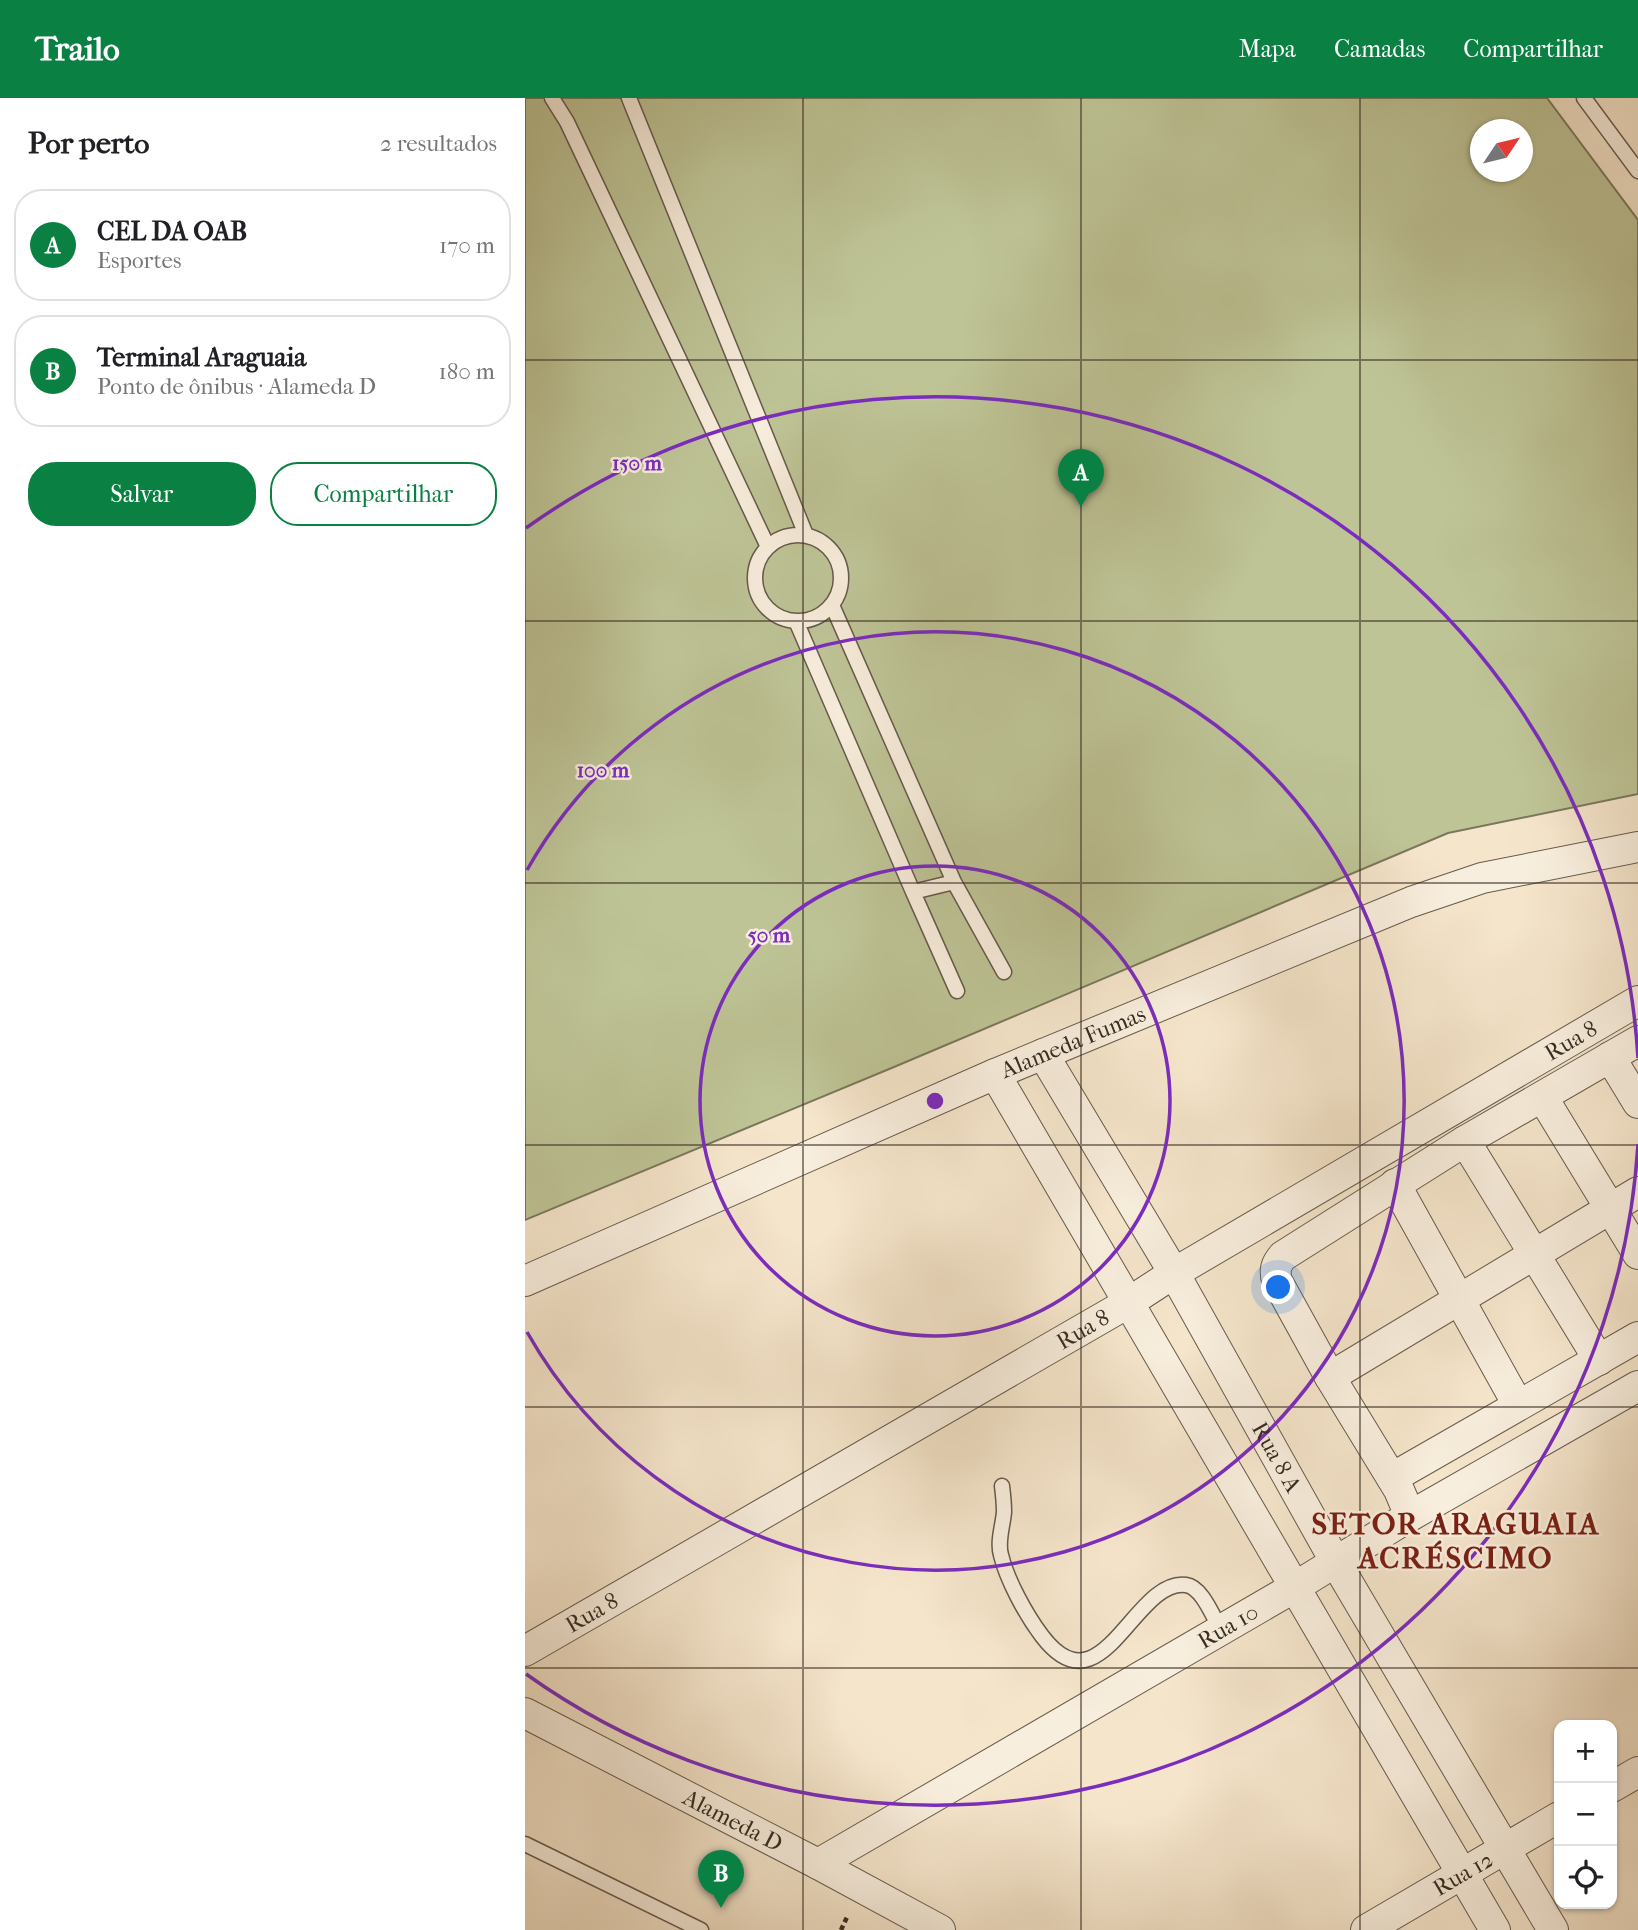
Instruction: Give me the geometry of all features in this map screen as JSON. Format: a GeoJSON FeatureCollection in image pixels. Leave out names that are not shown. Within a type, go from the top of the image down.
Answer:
{"type":"FeatureCollection","features":[{"type":"Feature","properties":{"kind":"street","name":"Alameda Fumas"},"geometry":{"type":"LineString","coordinates":[[525,1281],[995,1074],[1423,898],[1482,878],[1638,847]]}},
{"type":"Feature","properties":{"kind":"street","name":"Rua 8"},"geometry":{"type":"LineString","coordinates":[[525,1651],[1128,1303],[1174,1273],[1638,1001]]}},
{"type":"Feature","properties":{"kind":"street"},"geometry":{"type":"LineString","coordinates":[[1410,1516],[1392,1478],[1330,1377],[1277,1281],[1277,1263],[1283,1256],[1395,1184],[1638,1041]]}},
{"type":"Feature","properties":{"kind":"street","name":"Rua 8 A"},"geometry":{"type":"LineString","coordinates":[[1043,1054],[1174,1273],[1335,1561],[1553,1930]]}},
{"type":"Feature","properties":{"kind":"street"},"geometry":{"type":"LineString","coordinates":[[1610,1057],[1638,1103]]}},
{"type":"Feature","properties":{"kind":"street"},"geometry":{"type":"LineString","coordinates":[[995,1074],[1495,1930]]}},
{"type":"Feature","properties":{"kind":"street"},"geometry":{"type":"LineString","coordinates":[[1543,1098],[1638,1254]]}},
{"type":"Feature","properties":{"kind":"street"},"geometry":{"type":"LineString","coordinates":[[1465,1141],[1599,1360]]}},
{"type":"Feature","properties":{"kind":"street"},"geometry":{"type":"LineString","coordinates":[[1395,1184],[1518,1405]]}},
{"type":"Feature","properties":{"kind":"street"},"geometry":{"type":"LineString","coordinates":[[1330,1377],[1638,1192]]}},
{"type":"Feature","properties":{"kind":"street"},"geometry":{"type":"LineString","coordinates":[[1392,1478],[1638,1337]]}},
{"type":"Feature","properties":{"kind":"street","name":"Rua 10"},"geometry":{"type":"LineString","coordinates":[[818,1864],[1296,1587],[1410,1516],[1638,1386]]}},
{"type":"Feature","properties":{"kind":"street","name":"Alameda D"},"geometry":{"type":"LineString","coordinates":[[525,1713],[940,1930]]}},
{"type":"Feature","properties":{"kind":"street"},"geometry":{"type":"LineString","coordinates":[[1617,1784],[1638,1772]]}},
{"type":"Feature","properties":{"kind":"street","name":"Rua 12"},"geometry":{"type":"LineString","coordinates":[[1366,1930],[1554,1820]]}},
{"type":"Feature","properties":{"kind":"lane"},"geometry":{"type":"LineString","coordinates":[[552,98],[567,122],[768,547]]}},
{"type":"Feature","properties":{"kind":"lane"},"geometry":{"type":"LineString","coordinates":[[629,98],[806,535]]}},
{"type":"Feature","properties":{"kind":"lane"},"geometry":{"type":"LineString","coordinates":[[1584,98],[1638,171]]}},
{"type":"Feature","properties":{"kind":"lane"},"geometry":{"type":"LineString","coordinates":[[806,535],[820,540],[832,550],[839,563],[841,578],[839,592],[832,605],[809,620],[796,621],[770,611],[761,600],[756,587],[755,572],[759,559],[768,547],[779,539],[806,535]]}},
{"type":"Feature","properties":{"kind":"lane"},"geometry":{"type":"LineString","coordinates":[[832,605],[954,882],[1004,972]]}},
{"type":"Feature","properties":{"kind":"lane"},"geometry":{"type":"LineString","coordinates":[[796,621],[957,990]]}},
{"type":"Feature","properties":{"kind":"lane"},"geometry":{"type":"LineString","coordinates":[[913,892],[954,882]]}},
{"type":"Feature","properties":{"kind":"lane"},"geometry":{"type":"LineString","coordinates":[[1002,1486],[1004,1510],[1000,1553],[1027,1616],[1054,1652],[1073,1661],[1095,1656],[1114,1641],[1156,1596],[1173,1586],[1183,1584],[1192,1586],[1198,1593],[1221,1630]]}},
{"type":"Feature","properties":{"kind":"lane"},"geometry":{"type":"LineString","coordinates":[[525,1844],[701,1930]]}},
{"type":"Feature","properties":{"kind":"green space"},"geometry":{"type":"Polygon","coordinates":[[[525,98],[1547,98],[1638,220],[1638,794],[1448,833],[525,1220],[525,98]]]}},
{"type":"Feature","properties":{"kind":"place","name":"CEL DA OAB"},"geometry":{"type":"Point","coordinates":[1081,507]}},
{"type":"Feature","properties":{"kind":"place","name":"Terminal Araguaia"},"geometry":{"type":"Point","coordinates":[721,1908]}},
{"type":"Feature","properties":{"kind":"district","name":"SETOR ARAGUAIA ACRÉSCIMO"},"geometry":{"type":"Point","coordinates":[1456,1541]}}]}
